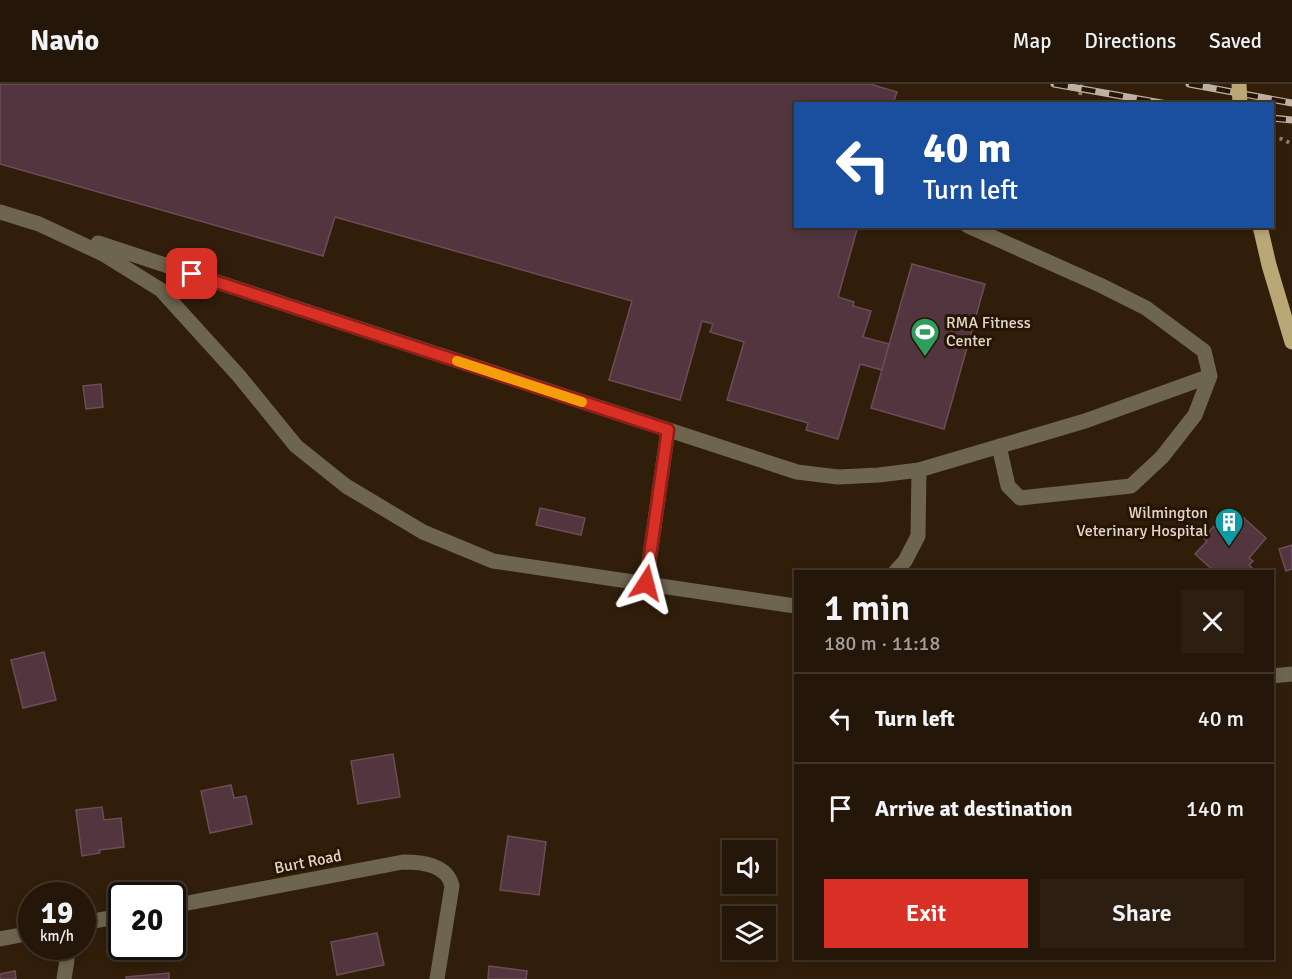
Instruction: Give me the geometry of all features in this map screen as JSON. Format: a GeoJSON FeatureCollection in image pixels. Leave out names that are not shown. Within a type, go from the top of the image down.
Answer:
{"type":"FeatureCollection","features":[{"type":"Feature","properties":{"kind":"main road"},"geometry":{"type":"LineString","coordinates":[[1239,84],[1240,102]]}},
{"type":"Feature","properties":{"kind":"main road"},"geometry":{"type":"LineString","coordinates":[[1260,228],[1292,342]]}},
{"type":"Feature","properties":{"kind":"street"},"geometry":{"type":"LineString","coordinates":[[0,212],[797,472],[838,477],[919,470],[1085,421],[1210,376]]}},
{"type":"Feature","properties":{"kind":"street"},"geometry":{"type":"LineString","coordinates":[[39,224],[103,254],[161,290],[239,376],[296,446],[346,486],[423,532],[493,561],[794,606]]}},
{"type":"Feature","properties":{"kind":"street"},"geometry":{"type":"LineString","coordinates":[[972,228],[1146,308],[1204,351],[1210,376],[1195,415],[1162,457],[1131,486],[1020,498],[1008,486],[999,446]]}},
{"type":"Feature","properties":{"kind":"street"},"geometry":{"type":"LineString","coordinates":[[646,583],[668,430]]}},
{"type":"Feature","properties":{"kind":"street"},"geometry":{"type":"LineString","coordinates":[[897,570],[905,561],[918,536],[919,470]]}},
{"type":"Feature","properties":{"kind":"street"},"geometry":{"type":"LineString","coordinates":[[1274,676],[1292,674]]}},
{"type":"Feature","properties":{"kind":"street","name":"Burt Road"},"geometry":{"type":"LineString","coordinates":[[186,903],[403,862],[425,864],[438,868],[448,876],[451,883],[437,979]]}},
{"type":"Feature","properties":{"kind":"street"},"geometry":{"type":"LineString","coordinates":[[0,939],[18,936]]}},
{"type":"Feature","properties":{"kind":"street"},"geometry":{"type":"LineString","coordinates":[[64,979],[67,960]]}},
{"type":"Feature","properties":{"kind":"path"},"geometry":{"type":"LineString","coordinates":[[1080,95],[1082,84]]}},
{"type":"Feature","properties":{"kind":"path"},"geometry":{"type":"LineString","coordinates":[[1274,138],[1292,144]]}},
{"type":"Feature","properties":{"kind":"building"},"geometry":{"type":"Polygon","coordinates":[[[0,84],[870,84],[897,92],[894,102],[794,102],[794,228],[857,228],[838,297],[854,302],[853,306],[871,311],[863,337],[889,344],[882,370],[860,364],[838,439],[806,430],[808,423],[727,400],[744,342],[710,332],[713,324],[702,321],[680,400],[609,380],[632,301],[335,217],[323,256],[0,164],[0,84]]]}},
{"type":"Feature","properties":{"kind":"building","name":"RMA Fitness Center"},"geometry":{"type":"Polygon","coordinates":[[[912,264],[985,284],[944,429],[871,408],[912,264]]]}},
{"type":"Feature","properties":{"kind":"building"},"geometry":{"type":"Polygon","coordinates":[[[101,384],[103,407],[86,409],[83,386],[101,384]]]}},
{"type":"Feature","properties":{"kind":"building"},"geometry":{"type":"Polygon","coordinates":[[[540,508],[585,518],[581,535],[536,525],[540,508]]]}},
{"type":"Feature","properties":{"kind":"building","name":"Wilmington Veterinary Hospital"},"geometry":{"type":"Polygon","coordinates":[[[1236,511],[1266,538],[1249,558],[1253,561],[1249,565],[1252,568],[1250,570],[1213,570],[1195,554],[1207,541],[1203,538],[1214,526],[1219,530],[1236,511]]]}},
{"type":"Feature","properties":{"kind":"building"},"geometry":{"type":"Polygon","coordinates":[[[1292,545],[1292,569],[1286,571],[1279,549],[1292,545]]]}},
{"type":"Feature","properties":{"kind":"building"},"geometry":{"type":"Polygon","coordinates":[[[44,652],[56,700],[23,708],[11,660],[44,652]]]}},
{"type":"Feature","properties":{"kind":"building"},"geometry":{"type":"Polygon","coordinates":[[[393,754],[400,797],[358,804],[351,761],[393,754]]]}},
{"type":"Feature","properties":{"kind":"building"},"geometry":{"type":"Polygon","coordinates":[[[231,785],[234,798],[246,796],[252,824],[210,833],[201,791],[231,785]]]}},
{"type":"Feature","properties":{"kind":"building"},"geometry":{"type":"Polygon","coordinates":[[[102,807],[104,820],[121,818],[124,847],[99,850],[100,853],[82,856],[76,810],[102,807]]]}},
{"type":"Feature","properties":{"kind":"building"},"geometry":{"type":"Polygon","coordinates":[[[508,836],[546,842],[539,895],[500,890],[508,836]]]}},
{"type":"Feature","properties":{"kind":"building"},"geometry":{"type":"Polygon","coordinates":[[[377,933],[384,965],[337,975],[331,942],[377,933]]]}},
{"type":"Feature","properties":{"kind":"building"},"geometry":{"type":"Polygon","coordinates":[[[489,966],[527,971],[526,979],[488,979],[489,966]]]}},
{"type":"Feature","properties":{"kind":"building"},"geometry":{"type":"Polygon","coordinates":[[[15,971],[16,979],[0,979],[0,974],[15,971]]]}},
{"type":"Feature","properties":{"kind":"building"},"geometry":{"type":"Polygon","coordinates":[[[169,973],[169,979],[126,979],[126,977],[169,973]]]}},
{"type":"Feature","properties":{"kind":"railway"},"geometry":{"type":"LineString","coordinates":[[1054,84],[1156,102]]}},
{"type":"Feature","properties":{"kind":"railway"},"geometry":{"type":"LineString","coordinates":[[1189,84],[1292,103]]}},
{"type":"Feature","properties":{"kind":"railway"},"geometry":{"type":"LineString","coordinates":[[1274,118],[1292,120]]}},
{"type":"Feature","properties":{"kind":"slow traffic"},"geometry":{"type":"LineString","coordinates":[[457,361],[582,402]]}},
{"type":"Feature","properties":{"kind":"place","name":"RMA Fitness Center"},"geometry":{"type":"Point","coordinates":[925,358]}},
{"type":"Feature","properties":{"kind":"place","name":"Wilmington Veterinary Hospital"},"geometry":{"type":"Point","coordinates":[1229,548]}},
{"type":"Feature","properties":{"kind":"route"},"geometry":{"type":"LineString","coordinates":[[192,274],[668,430],[646,583]]}}]}
